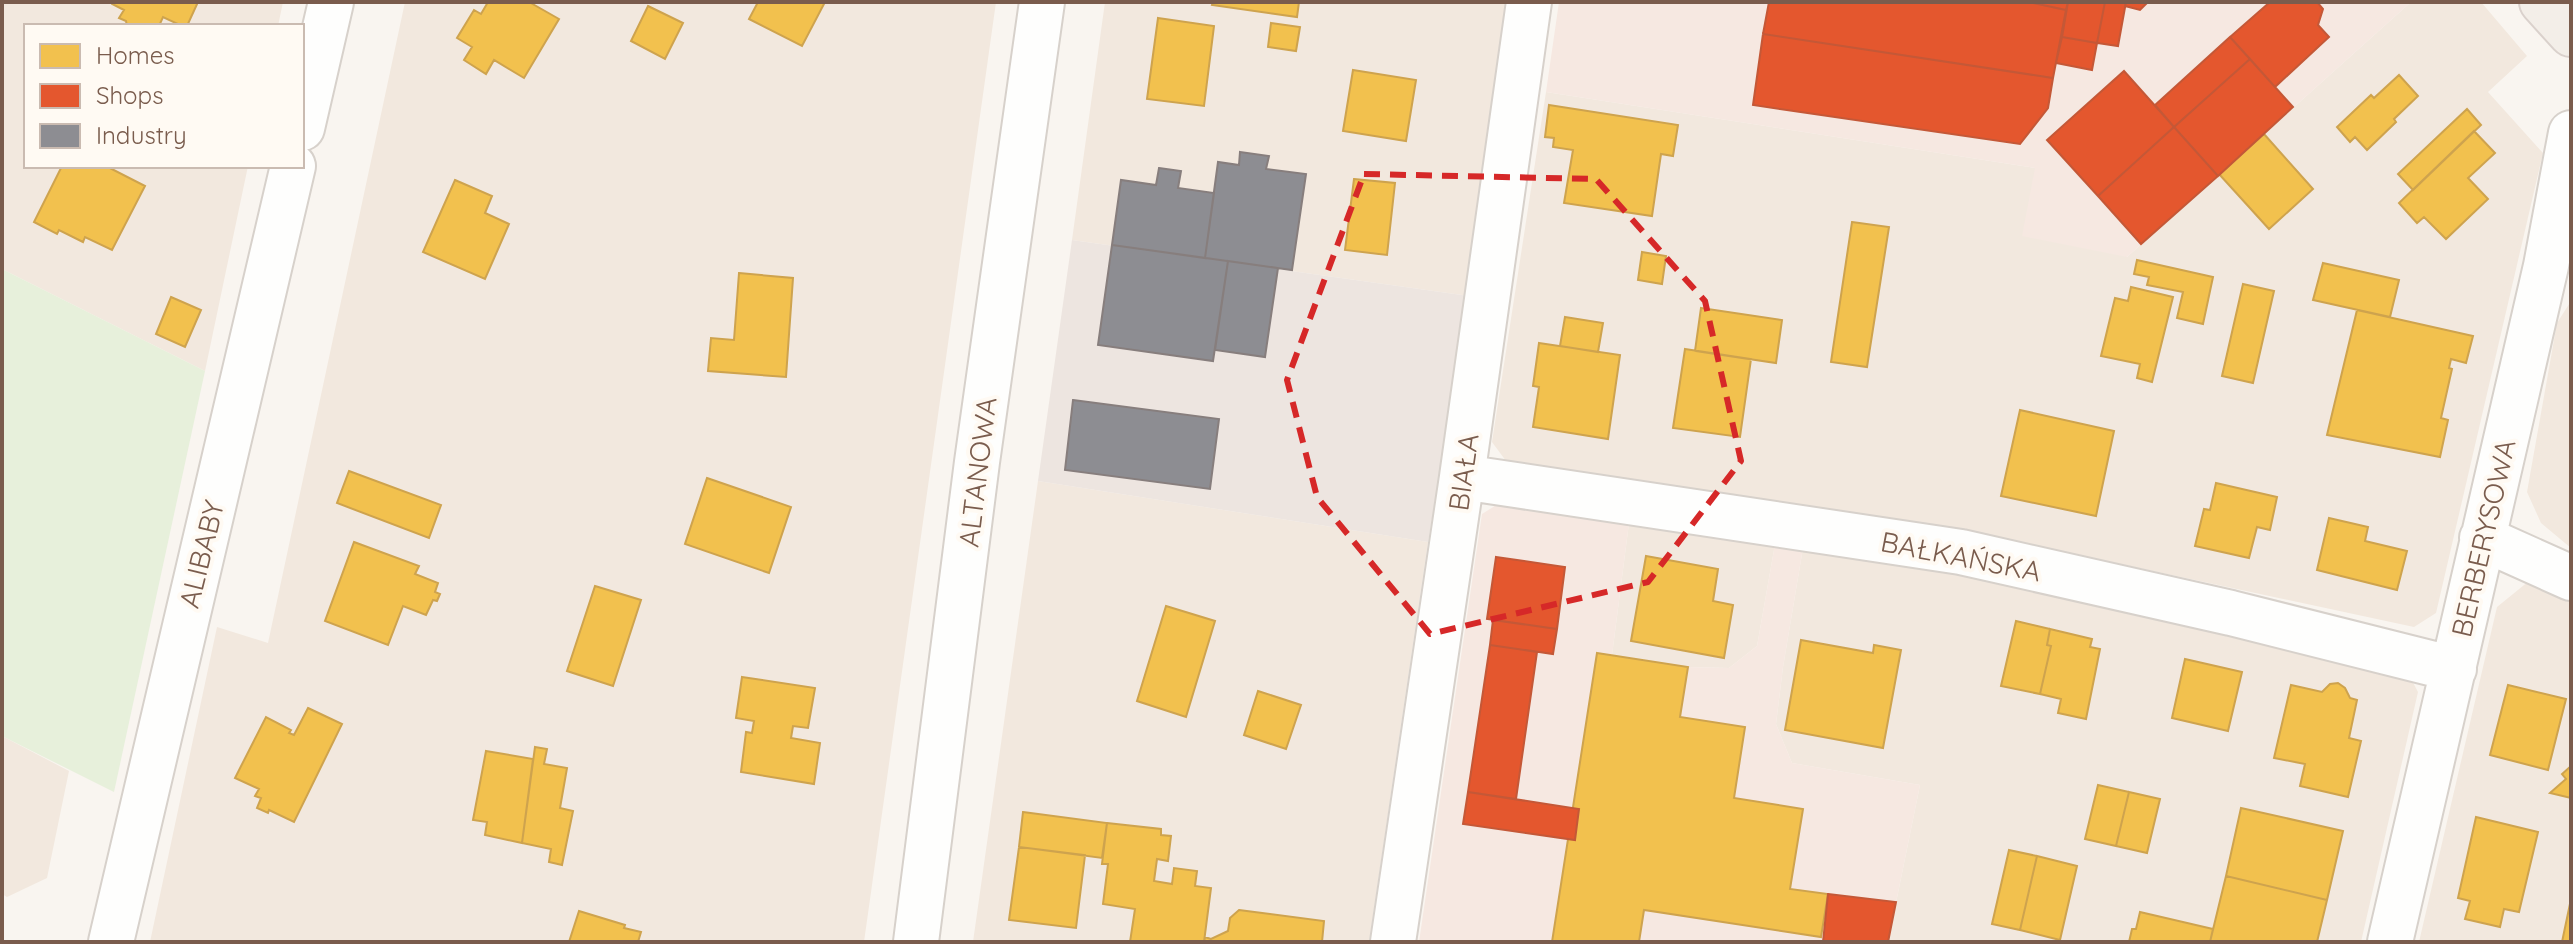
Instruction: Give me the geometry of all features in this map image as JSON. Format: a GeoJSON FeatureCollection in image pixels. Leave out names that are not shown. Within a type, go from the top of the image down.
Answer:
{"type":"FeatureCollection","features":[{"type":"Feature","properties":{"kind":"main road"},"geometry":{"type":"LineString","coordinates":[[2542,2],[2571,34]]}},
{"type":"Feature","properties":{"kind":"street"},"geometry":{"type":"LineString","coordinates":[[304,119],[331,2]]}},
{"type":"Feature","properties":{"kind":"street","name":"ALTANOWA"},"geometry":{"type":"LineString","coordinates":[[916,942],[977,462],[1042,2]]}},
{"type":"Feature","properties":{"kind":"street","name":"BIAŁA"},"geometry":{"type":"LineString","coordinates":[[1393,942],[1529,2]]}},
{"type":"Feature","properties":{"kind":"street","name":"BERBERYSOWA"},"geometry":{"type":"LineString","coordinates":[[2390,942],[2546,266],[2571,133]]}},
{"type":"Feature","properties":{"kind":"street","name":"ALIBABY"},"geometry":{"type":"LineString","coordinates":[[111,942],[293,168]]}},
{"type":"Feature","properties":{"kind":"street"},"geometry":{"type":"LineString","coordinates":[[2546,266],[2571,196]]}},
{"type":"Feature","properties":{"kind":"street","name":"BAŁKAŃSKA"},"geometry":{"type":"LineString","coordinates":[[1462,477],[1961,552],[2231,613],[2454,669]]}},
{"type":"Feature","properties":{"kind":"street"},"geometry":{"type":"LineString","coordinates":[[2482,538],[2571,578]]}},
{"type":"Feature","properties":{"kind":"highlighted area"},"geometry":{"type":"Polygon","coordinates":[[[1364,174],[1596,179],[1705,301],[1741,461],[1648,582],[1430,634],[1317,497],[1287,380],[1364,174]]]}},
{"type":"Feature","properties":{"kind":"shaded area"},"geometry":{"type":"Polygon","coordinates":[[[2,2],[283,2],[278,24],[24,24],[24,168],[248,168],[205,371],[2,269],[2,2]]]}},
{"type":"Feature","properties":{"kind":"shaded area"},"geometry":{"type":"Polygon","coordinates":[[[405,2],[996,2],[864,942],[150,942],[217,627],[268,643],[405,2]]]}},
{"type":"Feature","properties":{"kind":"shaded area"},"geometry":{"type":"Polygon","coordinates":[[[1105,2],[1507,2],[1469,296],[1072,240],[1105,2]]]}},
{"type":"Feature","properties":{"kind":"shaded area"},"geometry":{"type":"Polygon","coordinates":[[[1559,2],[2411,2],[2127,257],[2022,236],[2035,168],[1546,92],[1559,2]]]}},
{"type":"Feature","properties":{"kind":"shaded area"},"geometry":{"type":"Polygon","coordinates":[[[2411,2],[2481,2],[2527,56],[2488,92],[2543,153],[2436,613],[2414,627],[1967,531],[1506,461],[1492,442],[1546,92],[2035,168],[2127,257],[2411,2]]]}},
{"type":"Feature","properties":{"kind":"shaded area"},"geometry":{"type":"Polygon","coordinates":[[[1072,240],[1469,296],[1428,542],[1038,481],[1072,240]]]}},
{"type":"Feature","properties":{"kind":"shaded area"},"geometry":{"type":"Polygon","coordinates":[[[2571,301],[2571,548],[2541,523],[2527,492],[2557,323],[2571,301]]]}},
{"type":"Feature","properties":{"kind":"shaded area"},"geometry":{"type":"Polygon","coordinates":[[[1038,481],[1428,542],[1369,942],[973,942],[1038,481]]]}},
{"type":"Feature","properties":{"kind":"shaded area"},"geometry":{"type":"Polygon","coordinates":[[[1498,504],[1629,523],[1612,655],[1687,667],[1729,668],[1757,646],[1775,544],[1803,548],[1776,724],[1792,763],[1920,785],[1888,942],[1419,942],[1482,514],[1498,504]]]}},
{"type":"Feature","properties":{"kind":"shaded area"},"geometry":{"type":"Polygon","coordinates":[[[1629,523],[1775,544],[1757,646],[1729,668],[1687,667],[1612,655],[1629,523]]]}},
{"type":"Feature","properties":{"kind":"shaded area"},"geometry":{"type":"Polygon","coordinates":[[[1803,548],[1961,571],[2409,675],[2418,692],[2361,942],[1888,942],[1920,785],[1792,763],[1776,724],[1803,548]]]}},
{"type":"Feature","properties":{"kind":"shaded area"},"geometry":{"type":"Polygon","coordinates":[[[2529,581],[2571,596],[2571,942],[2419,942],[2497,607],[2529,581]]]}},
{"type":"Feature","properties":{"kind":"shaded area"},"geometry":{"type":"Polygon","coordinates":[[[2,736],[69,771],[47,878],[7,897],[2,894],[2,736]]]}},
{"type":"Feature","properties":{"kind":"green space"},"geometry":{"type":"Polygon","coordinates":[[[2,269],[205,371],[114,792],[2,736],[2,269]]]}},
{"type":"Feature","properties":{"kind":"building: Homes"},"geometry":{"type":"Polygon","coordinates":[[[198,2],[188,24],[178,24],[163,17],[160,24],[127,24],[119,18],[124,10],[112,4],[198,2]]]}},
{"type":"Feature","properties":{"kind":"building: Homes"},"geometry":{"type":"Polygon","coordinates":[[[488,2],[529,2],[559,19],[524,78],[494,60],[486,74],[464,60],[472,47],[457,38],[474,10],[481,14],[488,2]]]}},
{"type":"Feature","properties":{"kind":"building: Homes"},"geometry":{"type":"Polygon","coordinates":[[[758,2],[825,2],[802,46],[749,19],[758,2]]]}},
{"type":"Feature","properties":{"kind":"building: Homes"},"geometry":{"type":"Polygon","coordinates":[[[1213,2],[1299,2],[1297,17],[1212,5],[1213,2]]]}},
{"type":"Feature","properties":{"kind":"building: Homes"},"geometry":{"type":"Polygon","coordinates":[[[648,6],[683,23],[665,59],[631,41],[648,6]]]}},
{"type":"Feature","properties":{"kind":"building: Homes"},"geometry":{"type":"Polygon","coordinates":[[[1158,18],[1214,26],[1204,106],[1147,99],[1158,18]]]}},
{"type":"Feature","properties":{"kind":"building: Homes"},"geometry":{"type":"Polygon","coordinates":[[[1271,23],[1300,27],[1296,51],[1268,47],[1271,23]]]}},
{"type":"Feature","properties":{"kind":"building: Homes"},"geometry":{"type":"Polygon","coordinates":[[[1353,70],[1416,80],[1406,141],[1343,131],[1353,70]]]}},
{"type":"Feature","properties":{"kind":"building: Homes"},"geometry":{"type":"Polygon","coordinates":[[[2399,75],[2418,96],[2367,150],[2355,137],[2350,142],[2337,127],[2371,95],[2374,98],[2399,75]]]}},
{"type":"Feature","properties":{"kind":"building: Homes"},"geometry":{"type":"Polygon","coordinates":[[[1549,105],[1678,125],[1673,156],[1661,154],[1652,216],[1564,203],[1573,150],[1553,147],[1554,138],[1545,137],[1549,105]]]}},
{"type":"Feature","properties":{"kind":"building: Homes"},"geometry":{"type":"Polygon","coordinates":[[[2467,109],[2481,125],[2413,190],[2398,174],[2467,109]]]}},
{"type":"Feature","properties":{"kind":"building: Homes"},"geometry":{"type":"Polygon","coordinates":[[[2474,131],[2495,153],[2468,178],[2488,199],[2446,239],[2424,217],[2417,223],[2399,203],[2474,131]]]}},
{"type":"Feature","properties":{"kind":"building: Homes"},"geometry":{"type":"Polygon","coordinates":[[[2264,134],[2313,189],[2269,229],[2219,174],[2264,134]]]}},
{"type":"Feature","properties":{"kind":"building: Homes"},"geometry":{"type":"Polygon","coordinates":[[[61,168],[110,168],[145,186],[112,250],[85,237],[83,242],[59,230],[57,234],[34,222],[61,168]]]}},
{"type":"Feature","properties":{"kind":"building: Homes"},"geometry":{"type":"Polygon","coordinates":[[[1354,179],[1395,183],[1387,255],[1345,250],[1354,179]]]}},
{"type":"Feature","properties":{"kind":"building: Homes"},"geometry":{"type":"Polygon","coordinates":[[[455,180],[492,196],[485,213],[509,224],[485,279],[423,252],[455,180]]]}},
{"type":"Feature","properties":{"kind":"building: Homes"},"geometry":{"type":"Polygon","coordinates":[[[1852,222],[1889,227],[1867,367],[1831,362],[1852,222]]]}},
{"type":"Feature","properties":{"kind":"building: Homes"},"geometry":{"type":"Polygon","coordinates":[[[1642,252],[1666,256],[1662,284],[1638,280],[1642,252]]]}},
{"type":"Feature","properties":{"kind":"building: Homes"},"geometry":{"type":"Polygon","coordinates":[[[2137,260],[2213,277],[2203,324],[2177,318],[2183,292],[2147,285],[2149,277],[2134,274],[2137,260]]]}},
{"type":"Feature","properties":{"kind":"building: Homes"},"geometry":{"type":"Polygon","coordinates":[[[2323,263],[2399,280],[2390,317],[2313,300],[2323,263]]]}},
{"type":"Feature","properties":{"kind":"building: Homes"},"geometry":{"type":"Polygon","coordinates":[[[739,273],[793,278],[786,377],[708,371],[711,338],[734,340],[739,273]]]}},
{"type":"Feature","properties":{"kind":"building: Homes"},"geometry":{"type":"Polygon","coordinates":[[[2243,284],[2274,291],[2253,383],[2222,376],[2243,284]]]}},
{"type":"Feature","properties":{"kind":"building: Homes"},"geometry":{"type":"Polygon","coordinates":[[[2131,287],[2173,297],[2152,382],[2137,378],[2140,364],[2101,356],[2115,298],[2128,301],[2131,287]]]}},
{"type":"Feature","properties":{"kind":"building: Homes"},"geometry":{"type":"Polygon","coordinates":[[[171,297],[201,310],[185,347],[156,334],[171,297]]]}},
{"type":"Feature","properties":{"kind":"building: Homes"},"geometry":{"type":"Polygon","coordinates":[[[1701,308],[1782,320],[1776,363],[1695,351],[1701,308]]]}},
{"type":"Feature","properties":{"kind":"building: Homes"},"geometry":{"type":"Polygon","coordinates":[[[2357,310],[2473,336],[2466,363],[2451,359],[2449,368],[2452,369],[2441,418],[2448,420],[2440,457],[2327,435],[2357,310]]]}},
{"type":"Feature","properties":{"kind":"building: Homes"},"geometry":{"type":"Polygon","coordinates":[[[1565,317],[1603,323],[1598,352],[1560,346],[1565,317]]]}},
{"type":"Feature","properties":{"kind":"building: Homes"},"geometry":{"type":"Polygon","coordinates":[[[1539,343],[1620,355],[1608,439],[1533,427],[1539,387],[1533,386],[1539,343]]]}},
{"type":"Feature","properties":{"kind":"building: Homes"},"geometry":{"type":"Polygon","coordinates":[[[1685,349],[1751,359],[1740,437],[1673,428],[1685,349]]]}},
{"type":"Feature","properties":{"kind":"building: Homes"},"geometry":{"type":"Polygon","coordinates":[[[2020,410],[2114,431],[2096,516],[2001,496],[2020,410]]]}},
{"type":"Feature","properties":{"kind":"building: Homes"},"geometry":{"type":"Polygon","coordinates":[[[349,471],[441,505],[429,538],[337,503],[349,471]]]}},
{"type":"Feature","properties":{"kind":"building: Homes"},"geometry":{"type":"Polygon","coordinates":[[[707,478],[791,507],[769,573],[685,544],[707,478]]]}},
{"type":"Feature","properties":{"kind":"building: Homes"},"geometry":{"type":"Polygon","coordinates":[[[2216,483],[2277,497],[2270,530],[2257,527],[2249,558],[2195,546],[2204,509],[2210,510],[2216,483]]]}},
{"type":"Feature","properties":{"kind":"building: Homes"},"geometry":{"type":"Polygon","coordinates":[[[2329,518],[2368,527],[2365,541],[2407,551],[2397,590],[2317,570],[2329,518]]]}},
{"type":"Feature","properties":{"kind":"building: Homes"},"geometry":{"type":"Polygon","coordinates":[[[354,542],[419,566],[415,574],[438,583],[435,592],[440,594],[437,601],[433,600],[426,615],[403,606],[388,645],[325,621],[354,542]]]}},
{"type":"Feature","properties":{"kind":"building: Homes"},"geometry":{"type":"Polygon","coordinates":[[[1646,556],[1718,569],[1713,601],[1733,605],[1724,658],[1631,641],[1646,556]]]}},
{"type":"Feature","properties":{"kind":"building: Homes"},"geometry":{"type":"Polygon","coordinates":[[[595,586],[641,600],[613,686],[567,671],[595,586]]]}},
{"type":"Feature","properties":{"kind":"building: Homes"},"geometry":{"type":"Polygon","coordinates":[[[1166,606],[1215,621],[1186,717],[1137,701],[1166,606]]]}},
{"type":"Feature","properties":{"kind":"building: Homes"},"geometry":{"type":"Polygon","coordinates":[[[2016,621],[2050,629],[2047,645],[2051,646],[2040,694],[2001,686],[2016,621]]]}},
{"type":"Feature","properties":{"kind":"building: Homes"},"geometry":{"type":"Polygon","coordinates":[[[2050,629],[2092,639],[2090,647],[2100,649],[2086,719],[2058,713],[2061,699],[2040,694],[2051,646],[2047,645],[2050,629]]]}},
{"type":"Feature","properties":{"kind":"building: Homes"},"geometry":{"type":"Polygon","coordinates":[[[1801,640],[1873,653],[1874,645],[1901,650],[1883,748],[1785,730],[1801,640]]]}},
{"type":"Feature","properties":{"kind":"building: Homes"},"geometry":{"type":"Polygon","coordinates":[[[1597,653],[1688,667],[1680,717],[1745,727],[1734,798],[1803,809],[1790,889],[1828,894],[1821,937],[1644,910],[1639,942],[1552,942],[1597,653]]]}},
{"type":"Feature","properties":{"kind":"building: Homes"},"geometry":{"type":"Polygon","coordinates":[[[2185,659],[2242,672],[2228,731],[2172,718],[2185,659]]]}},
{"type":"Feature","properties":{"kind":"building: Homes"},"geometry":{"type":"Polygon","coordinates":[[[742,677],[815,688],[808,728],[793,726],[791,738],[820,743],[814,784],[741,772],[746,732],[752,733],[754,721],[736,718],[742,677]]]}},
{"type":"Feature","properties":{"kind":"building: Homes"},"geometry":{"type":"Polygon","coordinates":[[[2338,683],[2350,698],[2357,700],[2349,738],[2361,741],[2348,797],[2300,786],[2305,764],[2274,758],[2291,685],[2322,692],[2330,684],[2338,683]]]}},
{"type":"Feature","properties":{"kind":"building: Homes"},"geometry":{"type":"Polygon","coordinates":[[[2508,685],[2566,699],[2548,770],[2490,755],[2508,685]]]}},
{"type":"Feature","properties":{"kind":"building: Homes"},"geometry":{"type":"Polygon","coordinates":[[[1258,691],[1301,705],[1286,749],[1244,735],[1258,691]]]}},
{"type":"Feature","properties":{"kind":"building: Homes"},"geometry":{"type":"Polygon","coordinates":[[[308,708],[342,724],[294,822],[257,808],[261,798],[255,796],[259,789],[235,778],[266,717],[291,730],[289,733],[294,735],[308,708]]]}},
{"type":"Feature","properties":{"kind":"building: Homes"},"geometry":{"type":"Polygon","coordinates":[[[535,747],[547,749],[544,764],[567,768],[560,808],[573,811],[562,865],[549,862],[551,849],[522,843],[535,747]]]}},
{"type":"Feature","properties":{"kind":"building: Homes"},"geometry":{"type":"Polygon","coordinates":[[[486,751],[533,759],[522,843],[485,835],[487,822],[473,820],[486,751]]]}},
{"type":"Feature","properties":{"kind":"building: Homes"},"geometry":{"type":"Polygon","coordinates":[[[2571,766],[2571,798],[2550,793],[2566,779],[2562,774],[2571,766]]]}},
{"type":"Feature","properties":{"kind":"building: Homes"},"geometry":{"type":"Polygon","coordinates":[[[2098,785],[2129,792],[2116,846],[2085,839],[2098,785]]]}},
{"type":"Feature","properties":{"kind":"building: Homes"},"geometry":{"type":"Polygon","coordinates":[[[2129,792],[2160,799],[2147,853],[2116,846],[2129,792]]]}},
{"type":"Feature","properties":{"kind":"building: Homes"},"geometry":{"type":"Polygon","coordinates":[[[2241,808],[2343,831],[2327,900],[2226,876],[2241,808]]]}},
{"type":"Feature","properties":{"kind":"building: Homes"},"geometry":{"type":"Polygon","coordinates":[[[1023,812],[1107,823],[1102,858],[1019,847],[1023,812]]]}},
{"type":"Feature","properties":{"kind":"building: Homes"},"geometry":{"type":"Polygon","coordinates":[[[2476,817],[2538,832],[2519,912],[2504,909],[2500,927],[2465,919],[2470,901],[2458,898],[2476,817]]]}},
{"type":"Feature","properties":{"kind":"building: Homes"},"geometry":{"type":"Polygon","coordinates":[[[1107,823],[1161,829],[1161,835],[1171,836],[1168,861],[1157,859],[1154,881],[1172,884],[1174,868],[1197,871],[1195,886],[1211,888],[1204,942],[1130,942],[1135,909],[1103,904],[1108,864],[1102,864],[1107,823]]]}},
{"type":"Feature","properties":{"kind":"building: Homes"},"geometry":{"type":"Polygon","coordinates":[[[1019,847],[1085,855],[1076,928],[1009,920],[1019,847]]]}},
{"type":"Feature","properties":{"kind":"building: Homes"},"geometry":{"type":"Polygon","coordinates":[[[2009,850],[2037,856],[2020,930],[1992,924],[2009,850]]]}},
{"type":"Feature","properties":{"kind":"building: Homes"},"geometry":{"type":"Polygon","coordinates":[[[2037,856],[2077,866],[2060,940],[2020,930],[2037,856]]]}},
{"type":"Feature","properties":{"kind":"building: Homes"},"geometry":{"type":"Polygon","coordinates":[[[2226,876],[2327,900],[2317,942],[2210,942],[2226,876]]]}},
{"type":"Feature","properties":{"kind":"building: Homes"},"geometry":{"type":"Polygon","coordinates":[[[2571,899],[2571,942],[2562,942],[2571,899]]]}},
{"type":"Feature","properties":{"kind":"building: Homes"},"geometry":{"type":"Polygon","coordinates":[[[1239,910],[1324,921],[1322,942],[1204,942],[1205,937],[1211,939],[1228,931],[1230,918],[1239,910]]]}},
{"type":"Feature","properties":{"kind":"building: Homes"},"geometry":{"type":"Polygon","coordinates":[[[579,911],[641,932],[638,942],[569,942],[579,911]]]}},
{"type":"Feature","properties":{"kind":"building: Homes"},"geometry":{"type":"Polygon","coordinates":[[[2140,912],[2213,929],[2210,942],[2129,942],[2140,912]]]}},
{"type":"Feature","properties":{"kind":"building: Shops"},"geometry":{"type":"Polygon","coordinates":[[[1769,2],[2028,2],[2066,10],[2053,78],[1763,34],[1769,2]]]}},
{"type":"Feature","properties":{"kind":"building: Shops"},"geometry":{"type":"Polygon","coordinates":[[[2028,2],[2068,2],[2066,10],[2028,2]]]}},
{"type":"Feature","properties":{"kind":"building: Shops"},"geometry":{"type":"Polygon","coordinates":[[[2068,2],[2105,2],[2097,43],[2062,37],[2068,2]]]}},
{"type":"Feature","properties":{"kind":"building: Shops"},"geometry":{"type":"Polygon","coordinates":[[[2105,2],[2126,2],[2118,46],[2097,43],[2105,2]]]}},
{"type":"Feature","properties":{"kind":"building: Shops"},"geometry":{"type":"Polygon","coordinates":[[[2126,2],[2148,2],[2140,10],[2125,6],[2126,2]]]}},
{"type":"Feature","properties":{"kind":"building: Shops"},"geometry":{"type":"Polygon","coordinates":[[[2270,2],[2317,2],[2323,9],[2318,25],[2329,37],[2275,87],[2230,37],[2270,2]]]}},
{"type":"Feature","properties":{"kind":"building: Shops"},"geometry":{"type":"Polygon","coordinates":[[[1763,34],[2053,78],[2048,108],[2020,144],[1753,105],[1763,34]]]}},
{"type":"Feature","properties":{"kind":"building: Shops"},"geometry":{"type":"Polygon","coordinates":[[[2062,37],[2097,43],[2092,70],[2056,63],[2062,37]]]}},
{"type":"Feature","properties":{"kind":"building: Shops"},"geometry":{"type":"Polygon","coordinates":[[[2230,37],[2250,59],[2174,127],[2155,105],[2230,37]]]}},
{"type":"Feature","properties":{"kind":"building: Shops"},"geometry":{"type":"Polygon","coordinates":[[[2250,59],[2293,107],[2218,176],[2174,127],[2250,59]]]}},
{"type":"Feature","properties":{"kind":"building: Shops"},"geometry":{"type":"Polygon","coordinates":[[[2124,71],[2174,127],[2098,196],[2047,140],[2124,71]]]}},
{"type":"Feature","properties":{"kind":"building: Shops"},"geometry":{"type":"Polygon","coordinates":[[[2174,127],[2218,176],[2141,244],[2098,196],[2174,127]]]}},
{"type":"Feature","properties":{"kind":"building: Shops"},"geometry":{"type":"Polygon","coordinates":[[[1496,557],[1565,567],[1557,629],[1487,619],[1496,557]]]}},
{"type":"Feature","properties":{"kind":"building: Shops"},"geometry":{"type":"Polygon","coordinates":[[[1493,620],[1557,629],[1553,654],[1490,645],[1493,620]]]}},
{"type":"Feature","properties":{"kind":"building: Shops"},"geometry":{"type":"Polygon","coordinates":[[[1490,645],[1537,652],[1516,799],[1468,792],[1490,645]]]}},
{"type":"Feature","properties":{"kind":"building: Shops"},"geometry":{"type":"Polygon","coordinates":[[[1468,792],[1579,809],[1575,840],[1463,824],[1468,792]]]}},
{"type":"Feature","properties":{"kind":"building: Shops"},"geometry":{"type":"Polygon","coordinates":[[[1828,894],[1896,902],[1888,942],[1823,942],[1828,894]]]}},
{"type":"Feature","properties":{"kind":"building: Industry"},"geometry":{"type":"Polygon","coordinates":[[[1240,152],[1269,156],[1266,169],[1306,174],[1292,270],[1205,258],[1218,162],[1239,165],[1240,152]]]}},
{"type":"Feature","properties":{"kind":"building: Industry"},"geometry":{"type":"Polygon","coordinates":[[[1159,168],[1181,171],[1178,188],[1214,193],[1205,258],[1112,245],[1121,180],[1156,185],[1159,168]]]}},
{"type":"Feature","properties":{"kind":"building: Industry"},"geometry":{"type":"Polygon","coordinates":[[[1112,245],[1228,261],[1213,361],[1098,345],[1112,245]]]}},
{"type":"Feature","properties":{"kind":"building: Industry"},"geometry":{"type":"Polygon","coordinates":[[[1228,261],[1278,268],[1265,357],[1215,350],[1228,261]]]}},
{"type":"Feature","properties":{"kind":"building: Industry"},"geometry":{"type":"Polygon","coordinates":[[[1073,400],[1219,419],[1210,489],[1065,470],[1073,400]]]}}]}
